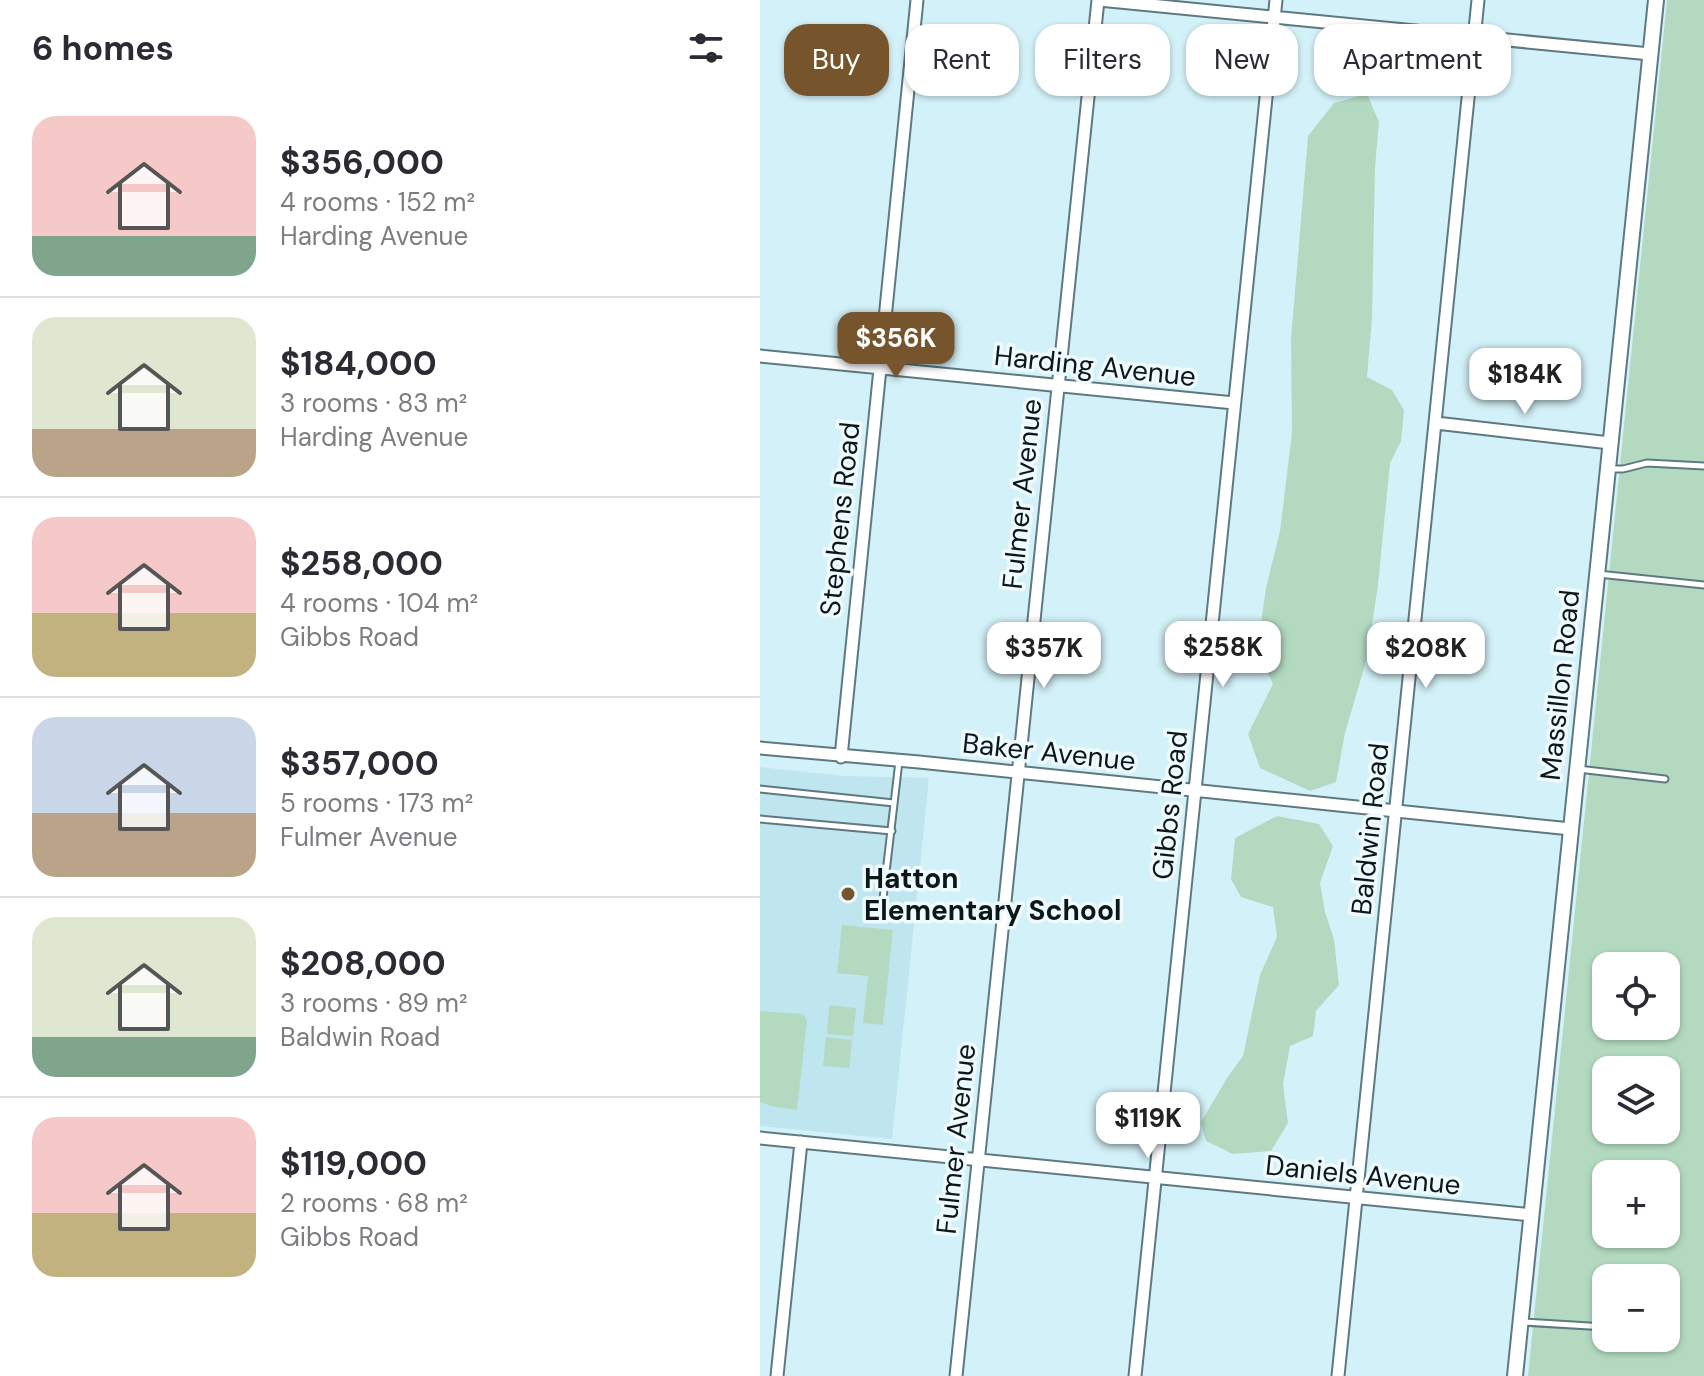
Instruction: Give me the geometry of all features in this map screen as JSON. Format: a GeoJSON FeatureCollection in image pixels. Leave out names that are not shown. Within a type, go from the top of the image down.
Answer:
{"type":"FeatureCollection","features":[{"type":"Feature","properties":{"kind":"street","name":"Stephens Road"},"geometry":{"type":"LineString","coordinates":[[841,757],[917,0]]}},
{"type":"Feature","properties":{"kind":"street"},"geometry":{"type":"LineString","coordinates":[[1098,0],[1338,24]]}},
{"type":"Feature","properties":{"kind":"street","name":"Fulmer Avenue"},"geometry":{"type":"LineString","coordinates":[[956,1376],[1098,0]]}},
{"type":"Feature","properties":{"kind":"street","name":"Gibbs Road"},"geometry":{"type":"LineString","coordinates":[[1135,1376],[1276,0]]}},
{"type":"Feature","properties":{"kind":"street","name":"Baldwin Road"},"geometry":{"type":"LineString","coordinates":[[1475,24],[1478,0]]}},
{"type":"Feature","properties":{"kind":"street","name":"Massillon Road"},"geometry":{"type":"LineString","coordinates":[[1515,1376],[1656,0]]}},
{"type":"Feature","properties":{"kind":"street"},"geometry":{"type":"LineString","coordinates":[[1511,41],[1650,54]]}},
{"type":"Feature","properties":{"kind":"street","name":"Baldwin Road"},"geometry":{"type":"LineString","coordinates":[[1338,1376],[1468,96]]}},
{"type":"Feature","properties":{"kind":"street","name":"Harding Avenue"},"geometry":{"type":"LineString","coordinates":[[760,356],[1234,403]]}},
{"type":"Feature","properties":{"kind":"street"},"geometry":{"type":"LineString","coordinates":[[1436,423],[1610,443]]}},
{"type":"Feature","properties":{"kind":"street","name":"Baker Avenue"},"geometry":{"type":"LineString","coordinates":[[760,748],[1571,829]]}},
{"type":"Feature","properties":{"kind":"street","name":"Daniels Avenue"},"geometry":{"type":"LineString","coordinates":[[760,1138],[1532,1215]]}},
{"type":"Feature","properties":{"kind":"street"},"geometry":{"type":"LineString","coordinates":[[777,1376],[801,1142]]}},
{"type":"Feature","properties":{"kind":"lane"},"geometry":{"type":"LineString","coordinates":[[1608,469],[1647,463],[1704,466]]}},
{"type":"Feature","properties":{"kind":"lane"},"geometry":{"type":"LineString","coordinates":[[1597,574],[1704,585]]}},
{"type":"Feature","properties":{"kind":"lane"},"geometry":{"type":"LineString","coordinates":[[882,907],[899,761]]}},
{"type":"Feature","properties":{"kind":"lane"},"geometry":{"type":"LineString","coordinates":[[1577,769],[1665,779]]}},
{"type":"Feature","properties":{"kind":"lane"},"geometry":{"type":"LineString","coordinates":[[760,789],[894,803]]}},
{"type":"Feature","properties":{"kind":"lane"},"geometry":{"type":"LineString","coordinates":[[760,819],[892,831]]}},
{"type":"Feature","properties":{"kind":"lane"},"geometry":{"type":"LineString","coordinates":[[1521,1322],[1592,1326]]}},
{"type":"Feature","properties":{"kind":"shaded area"},"geometry":{"type":"Polygon","coordinates":[[[760,767],[845,776],[929,778],[892,1139],[760,1126],[760,767]]]}},
{"type":"Feature","properties":{"kind":"green space"},"geometry":{"type":"Polygon","coordinates":[[[1667,0],[1704,0],[1704,1376],[1528,1376],[1667,0]]]}},
{"type":"Feature","properties":{"kind":"green space"},"geometry":{"type":"Polygon","coordinates":[[[1368,96],[1379,122],[1367,377],[1392,390],[1404,410],[1401,441],[1390,463],[1367,658],[1345,733],[1336,782],[1310,791],[1260,768],[1248,734],[1273,684],[1257,651],[1266,588],[1280,531],[1292,433],[1291,339],[1308,136],[1334,103],[1368,96]]]}},
{"type":"Feature","properties":{"kind":"green space"},"geometry":{"type":"Polygon","coordinates":[[[1277,816],[1319,824],[1333,846],[1320,883],[1334,939],[1339,985],[1316,1011],[1313,1036],[1290,1046],[1283,1084],[1288,1123],[1271,1151],[1233,1154],[1206,1141],[1201,1122],[1243,1056],[1260,975],[1277,937],[1273,907],[1241,897],[1231,879],[1235,838],[1277,816]]]}},
{"type":"Feature","properties":{"kind":"green space"},"geometry":{"type":"Polygon","coordinates":[[[842,925],[893,930],[883,1025],[863,1023],[868,976],[837,973],[842,925]]]}},
{"type":"Feature","properties":{"kind":"green space"},"geometry":{"type":"Polygon","coordinates":[[[829,1005],[856,1008],[853,1036],[827,1034],[829,1005]]]}},
{"type":"Feature","properties":{"kind":"green space"},"geometry":{"type":"Polygon","coordinates":[[[760,1011],[803,1014],[807,1021],[797,1110],[760,1102],[760,1011]]]}},
{"type":"Feature","properties":{"kind":"green space"},"geometry":{"type":"Polygon","coordinates":[[[826,1037],[852,1040],[849,1068],[823,1066],[826,1037]]]}},
{"type":"Feature","properties":{"kind":"place","name":"Hatton Elementary School"},"geometry":{"type":"Point","coordinates":[848,894]}}]}
